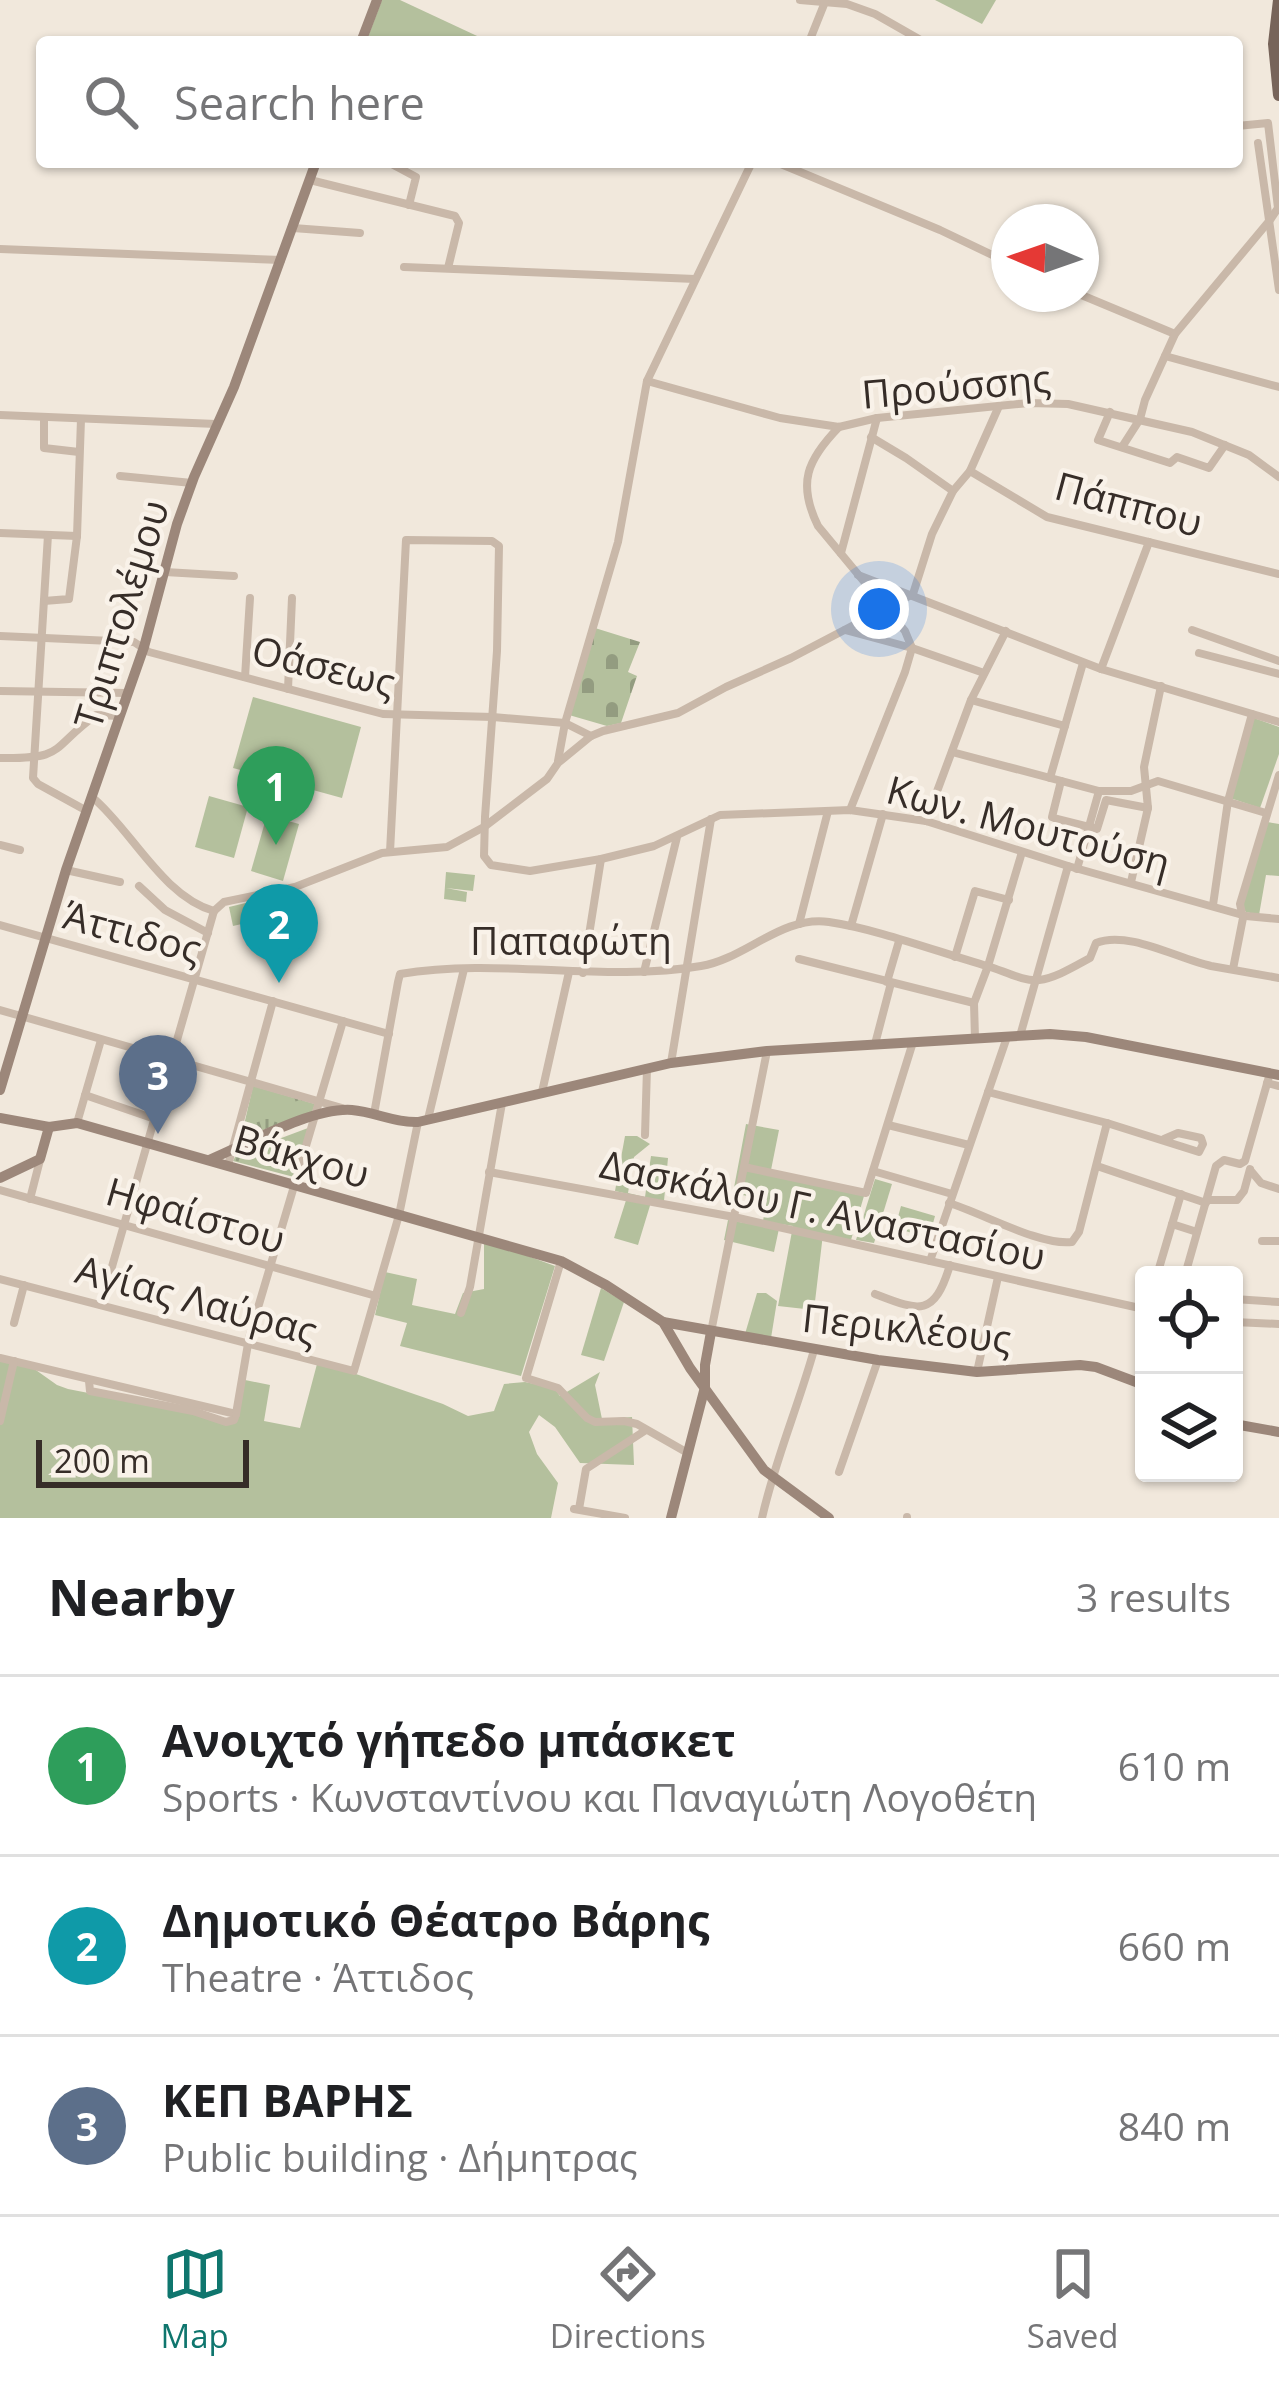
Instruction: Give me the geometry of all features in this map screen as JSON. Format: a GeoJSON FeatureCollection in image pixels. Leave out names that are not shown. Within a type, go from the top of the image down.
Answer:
{"type":"FeatureCollection","features":[{"type":"Feature","properties":{"kind":"main road"},"geometry":{"type":"LineString","coordinates":[[1279,0],[1274,44],[1279,95]]}},
{"type":"Feature","properties":{"kind":"street"},"geometry":{"type":"LineString","coordinates":[[364,36],[377,0]]}},
{"type":"Feature","properties":{"kind":"street"},"geometry":{"type":"LineString","coordinates":[[800,0],[847,4],[914,36]]}},
{"type":"Feature","properties":{"kind":"street"},"geometry":{"type":"LineString","coordinates":[[811,36],[825,2]]}},
{"type":"Feature","properties":{"kind":"street"},"geometry":{"type":"LineString","coordinates":[[1122,448],[1140,419],[1174,334],[1277,208],[1268,123],[1243,125]]}},
{"type":"Feature","properties":{"kind":"street"},"geometry":{"type":"LineString","coordinates":[[1258,143],[1279,290]]}},
{"type":"Feature","properties":{"kind":"street","name":"Τριπτολέμου"},"geometry":{"type":"LineString","coordinates":[[0,1090],[66,870],[130,693],[191,484],[234,387],[314,168]]}},
{"type":"Feature","properties":{"kind":"street"},"geometry":{"type":"LineString","coordinates":[[399,168],[416,177],[409,205]]}},
{"type":"Feature","properties":{"kind":"street"},"geometry":{"type":"LineString","coordinates":[[558,763],[565,723],[618,542],[647,381],[749,168]]}},
{"type":"Feature","properties":{"kind":"street"},"geometry":{"type":"LineString","coordinates":[[790,168],[991,254]]}},
{"type":"Feature","properties":{"kind":"street"},"geometry":{"type":"LineString","coordinates":[[310,180],[458,218],[448,268]]}},
{"type":"Feature","properties":{"kind":"street"},"geometry":{"type":"LineString","coordinates":[[293,228],[360,233]]}},
{"type":"Feature","properties":{"kind":"street"},"geometry":{"type":"LineString","coordinates":[[0,249],[282,260]]}},
{"type":"Feature","properties":{"kind":"street"},"geometry":{"type":"LineString","coordinates":[[404,267],[695,279]]}},
{"type":"Feature","properties":{"kind":"street"},"geometry":{"type":"LineString","coordinates":[[1099,302],[1174,334]]}},
{"type":"Feature","properties":{"kind":"street"},"geometry":{"type":"LineString","coordinates":[[1165,356],[1279,387]]}},
{"type":"Feature","properties":{"kind":"street"},"geometry":{"type":"LineString","coordinates":[[647,381],[780,418],[839,427]]}},
{"type":"Feature","properties":{"kind":"street","name":"Προύσσης"},"geometry":{"type":"LineString","coordinates":[[839,427],[877,418],[1049,402],[1192,432],[1249,454],[1279,477]]}},
{"type":"Feature","properties":{"kind":"street"},"geometry":{"type":"LineString","coordinates":[[101,1305],[214,911],[224,902],[295,886],[369,856],[447,848],[484,827],[602,730],[678,713],[913,594],[932,534],[953,491],[970,471],[999,406]]}},
{"type":"Feature","properties":{"kind":"street"},"geometry":{"type":"LineString","coordinates":[[1110,412],[1097,439],[1170,463],[1177,457],[1209,468],[1225,445]]}},
{"type":"Feature","properties":{"kind":"street"},"geometry":{"type":"LineString","coordinates":[[0,416],[216,424]]}},
{"type":"Feature","properties":{"kind":"street"},"geometry":{"type":"LineString","coordinates":[[44,417],[44,448],[79,452]]}},
{"type":"Feature","properties":{"kind":"street"},"geometry":{"type":"LineString","coordinates":[[840,554],[877,418]]}},
{"type":"Feature","properties":{"kind":"street"},"geometry":{"type":"LineString","coordinates":[[44,601],[70,598],[81,419]]}},
{"type":"Feature","properties":{"kind":"street"},"geometry":{"type":"LineString","coordinates":[[839,427],[810,465],[808,506],[818,526],[905,631],[912,648],[850,810]]}},
{"type":"Feature","properties":{"kind":"street"},"geometry":{"type":"LineString","coordinates":[[871,437],[953,491]]}},
{"type":"Feature","properties":{"kind":"street","name":"Πάππου"},"geometry":{"type":"LineString","coordinates":[[970,471],[1047,517],[1279,574]]}},
{"type":"Feature","properties":{"kind":"street"},"geometry":{"type":"LineString","coordinates":[[121,476],[191,484]]}},
{"type":"Feature","properties":{"kind":"street"},"geometry":{"type":"LineString","coordinates":[[0,533],[76,536]]}},
{"type":"Feature","properties":{"kind":"street"},"geometry":{"type":"LineString","coordinates":[[48,536],[33,778],[87,811]]}},
{"type":"Feature","properties":{"kind":"street"},"geometry":{"type":"LineString","coordinates":[[390,852],[406,540],[492,541],[499,546],[484,827]]}},
{"type":"Feature","properties":{"kind":"street"},"geometry":{"type":"LineString","coordinates":[[1101,669],[1150,542]]}},
{"type":"Feature","properties":{"kind":"street"},"geometry":{"type":"LineString","coordinates":[[165,572],[234,576]]}},
{"type":"Feature","properties":{"kind":"street"},"geometry":{"type":"LineString","coordinates":[[858,574],[1083,663],[1279,722]]}},
{"type":"Feature","properties":{"kind":"street"},"geometry":{"type":"LineString","coordinates":[[245,677],[250,598]]}},
{"type":"Feature","properties":{"kind":"street"},"geometry":{"type":"LineString","coordinates":[[288,689],[292,598]]}},
{"type":"Feature","properties":{"kind":"street"},"geometry":{"type":"LineString","coordinates":[[844,630],[984,673]]}},
{"type":"Feature","properties":{"kind":"street"},"geometry":{"type":"LineString","coordinates":[[1192,630],[1279,661]]}},
{"type":"Feature","properties":{"kind":"street"},"geometry":{"type":"LineString","coordinates":[[926,820],[971,700],[1006,631]]}},
{"type":"Feature","properties":{"kind":"street","name":"Οάσεως"},"geometry":{"type":"LineString","coordinates":[[0,635],[134,642],[149,652],[395,716],[565,723]]}},
{"type":"Feature","properties":{"kind":"street"},"geometry":{"type":"LineString","coordinates":[[1199,652],[1279,674]]}},
{"type":"Feature","properties":{"kind":"street"},"geometry":{"type":"LineString","coordinates":[[1050,778],[1083,663]]}},
{"type":"Feature","properties":{"kind":"street"},"geometry":{"type":"LineString","coordinates":[[1131,883],[1148,808],[1144,766],[1161,686]]}},
{"type":"Feature","properties":{"kind":"street"},"geometry":{"type":"LineString","coordinates":[[0,691],[130,693]]}},
{"type":"Feature","properties":{"kind":"street"},"geometry":{"type":"LineString","coordinates":[[0,758],[52,754],[96,715],[99,692]]}},
{"type":"Feature","properties":{"kind":"street"},"geometry":{"type":"LineString","coordinates":[[971,700],[1065,726]]}},
{"type":"Feature","properties":{"kind":"street"},"geometry":{"type":"LineString","coordinates":[[1213,905],[1228,801],[1252,714]]}},
{"type":"Feature","properties":{"kind":"street"},"geometry":{"type":"LineString","coordinates":[[96,715],[121,716]]}},
{"type":"Feature","properties":{"kind":"street"},"geometry":{"type":"LineString","coordinates":[[565,723],[591,736]]}},
{"type":"Feature","properties":{"kind":"street"},"geometry":{"type":"LineString","coordinates":[[952,752],[1099,791],[1131,791],[1158,781],[1266,813]]}},
{"type":"Feature","properties":{"kind":"street"},"geometry":{"type":"LineString","coordinates":[[1233,969],[1243,918],[1240,904],[1279,775]]}},
{"type":"Feature","properties":{"kind":"street"},"geometry":{"type":"LineString","coordinates":[[1061,781],[1052,817],[1097,829],[1106,800],[1148,808]]}},
{"type":"Feature","properties":{"kind":"street"},"geometry":{"type":"LineString","coordinates":[[930,1261],[988,1092],[1036,981],[1099,791]]}},
{"type":"Feature","properties":{"kind":"street"},"geometry":{"type":"LineString","coordinates":[[92,797],[175,886],[214,911]]}},
{"type":"Feature","properties":{"kind":"street","name":"Κων. Μουτούση"},"geometry":{"type":"LineString","coordinates":[[484,827],[484,856],[491,865],[530,871],[654,846],[712,818],[739,812],[850,810],[926,820],[1073,867],[1279,919]]}},
{"type":"Feature","properties":{"kind":"street"},"geometry":{"type":"LineString","coordinates":[[799,924],[828,812]]}},
{"type":"Feature","properties":{"kind":"street"},"geometry":{"type":"LineString","coordinates":[[851,926],[883,814]]}},
{"type":"Feature","properties":{"kind":"street"},"geometry":{"type":"LineString","coordinates":[[671,1063],[712,818]]}},
{"type":"Feature","properties":{"kind":"street"},"geometry":{"type":"LineString","coordinates":[[644,972],[677,837]]}},
{"type":"Feature","properties":{"kind":"street"},"geometry":{"type":"LineString","coordinates":[[0,844],[20,850]]}},
{"type":"Feature","properties":{"kind":"street"},"geometry":{"type":"LineString","coordinates":[[975,1038],[974,1004],[1022,852]]}},
{"type":"Feature","properties":{"kind":"street"},"geometry":{"type":"LineString","coordinates":[[583,973],[601,859]]}},
{"type":"Feature","properties":{"kind":"street"},"geometry":{"type":"LineString","coordinates":[[66,870],[120,882]]}},
{"type":"Feature","properties":{"kind":"street"},"geometry":{"type":"LineString","coordinates":[[139,886],[165,910],[208,933]]}},
{"type":"Feature","properties":{"kind":"street"},"geometry":{"type":"LineString","coordinates":[[955,957],[975,891],[1009,900]]}},
{"type":"Feature","properties":{"kind":"street","name":"Παπαφώτη"},"geometry":{"type":"LineString","coordinates":[[389,1034],[400,974],[464,969],[583,973],[688,968],[720,963],[799,924],[827,921],[1036,981]]}},
{"type":"Feature","properties":{"kind":"street","name":"Άττιδος"},"geometry":{"type":"LineString","coordinates":[[0,925],[389,1034]]}},
{"type":"Feature","properties":{"kind":"street"},"geometry":{"type":"LineString","coordinates":[[1036,981],[1090,958],[1096,943],[1108,938],[1279,978]]}},
{"type":"Feature","properties":{"kind":"street"},"geometry":{"type":"LineString","coordinates":[[874,1044],[899,940]]}},
{"type":"Feature","properties":{"kind":"street"},"geometry":{"type":"LineString","coordinates":[[799,958],[974,1004]]}},
{"type":"Feature","properties":{"kind":"street"},"geometry":{"type":"LineString","coordinates":[[376,1297],[464,969]]}},
{"type":"Feature","properties":{"kind":"street"},"geometry":{"type":"LineString","coordinates":[[541,1094],[569,972]]}},
{"type":"Feature","properties":{"kind":"street"},"geometry":{"type":"LineString","coordinates":[[228,1165],[273,1000]]}},
{"type":"Feature","properties":{"kind":"street"},"geometry":{"type":"LineString","coordinates":[[0,1010],[251,1082],[318,1108],[350,1109],[398,1121],[423,1121],[671,1063],[1014,1036],[1086,1037],[1272,1077],[1279,1086]]}},
{"type":"Feature","properties":{"kind":"street"},"geometry":{"type":"LineString","coordinates":[[0,1358],[236,1414],[249,1344],[343,1021]]}},
{"type":"Feature","properties":{"kind":"street"},"geometry":{"type":"LineString","coordinates":[[374,1114],[389,1034]]}},
{"type":"Feature","properties":{"kind":"street"},"geometry":{"type":"LineString","coordinates":[[77,1123],[101,1040]]}},
{"type":"Feature","properties":{"kind":"street"},"geometry":{"type":"LineString","coordinates":[[744,1167],[866,1193],[913,1042]]}},
{"type":"Feature","properties":{"kind":"street"},"geometry":{"type":"LineString","coordinates":[[670,1518],[705,1387],[711,1332],[767,1052]]}},
{"type":"Feature","properties":{"kind":"street"},"geometry":{"type":"LineString","coordinates":[[645,1136],[647,1068]]}},
{"type":"Feature","properties":{"kind":"street"},"geometry":{"type":"LineString","coordinates":[[1097,1166],[1206,1202],[1237,1200],[1244,1191],[1272,1077]]}},
{"type":"Feature","properties":{"kind":"street"},"geometry":{"type":"LineString","coordinates":[[988,1092],[1164,1139]]}},
{"type":"Feature","properties":{"kind":"street"},"geometry":{"type":"LineString","coordinates":[[86,1095],[155,1119]]}},
{"type":"Feature","properties":{"kind":"street"},"geometry":{"type":"LineString","coordinates":[[461,1313],[470,1288],[502,1103]]}},
{"type":"Feature","properties":{"kind":"street"},"geometry":{"type":"LineString","coordinates":[[209,1160],[318,1108]]}},
{"type":"Feature","properties":{"kind":"street","name":"Βάκχου"},"geometry":{"type":"LineString","coordinates":[[0,1118],[49,1127],[77,1123],[399,1214]]}},
{"type":"Feature","properties":{"kind":"street"},"geometry":{"type":"LineString","coordinates":[[873,1172],[951,1198],[1006,1226],[1069,1243],[1078,1232],[1107,1123]]}},
{"type":"Feature","properties":{"kind":"street"},"geometry":{"type":"LineString","coordinates":[[887,1125],[969,1145]]}},
{"type":"Feature","properties":{"kind":"street"},"geometry":{"type":"LineString","coordinates":[[30,1199],[49,1127]]}},
{"type":"Feature","properties":{"kind":"street"},"geometry":{"type":"LineString","coordinates":[[0,1178],[40,1159]]}},
{"type":"Feature","properties":{"kind":"street"},"geometry":{"type":"LineString","coordinates":[[1188,1266],[1219,1162],[1248,1165],[1261,1184],[1279,1189]]}},
{"type":"Feature","properties":{"kind":"street","name":"Δασκάλου Γ. Αναστασίου"},"geometry":{"type":"LineString","coordinates":[[489,1172],[734,1217],[1135,1307]]}},
{"type":"Feature","properties":{"kind":"street","name":"Ηφαίστου"},"geometry":{"type":"LineString","coordinates":[[0,1190],[376,1297]]}},
{"type":"Feature","properties":{"kind":"street"},"geometry":{"type":"LineString","coordinates":[[1159,1266],[1180,1194]]}},
{"type":"Feature","properties":{"kind":"street","name":"Περικλέους"},"geometry":{"type":"LineString","coordinates":[[399,1214],[561,1262],[607,1285],[662,1322],[878,1360],[977,1372],[1080,1365],[1135,1382]]}},
{"type":"Feature","properties":{"kind":"street"},"geometry":{"type":"LineString","coordinates":[[1172,1224],[1197,1232]]}},
{"type":"Feature","properties":{"kind":"street"},"geometry":{"type":"LineString","coordinates":[[1262,1240],[1279,1241]]}},
{"type":"Feature","properties":{"kind":"street"},"geometry":{"type":"LineString","coordinates":[[561,1262],[526,1374],[530,1382],[558,1388],[595,1422],[624,1421],[686,1452]]}},
{"type":"Feature","properties":{"kind":"street"},"geometry":{"type":"LineString","coordinates":[[875,1294],[925,1307],[935,1298],[950,1265]]}},
{"type":"Feature","properties":{"kind":"street"},"geometry":{"type":"LineString","coordinates":[[977,1372],[998,1276]]}},
{"type":"Feature","properties":{"kind":"street","name":"Αγίας Λαύρας"},"geometry":{"type":"LineString","coordinates":[[0,1279],[354,1371],[376,1297]]}},
{"type":"Feature","properties":{"kind":"street","name":"Αγίας Λαύρας"},"geometry":{"type":"LineString","coordinates":[[14,1323],[24,1286]]}},
{"type":"Feature","properties":{"kind":"street"},"geometry":{"type":"LineString","coordinates":[[1243,1300],[1279,1302]]}},
{"type":"Feature","properties":{"kind":"street","name":"Περικλέους"},"geometry":{"type":"LineString","coordinates":[[662,1322],[764,1470],[823,1516]]}},
{"type":"Feature","properties":{"kind":"street"},"geometry":{"type":"LineString","coordinates":[[1243,1322],[1279,1324]]}},
{"type":"Feature","properties":{"kind":"street"},"geometry":{"type":"LineString","coordinates":[[762,1518],[814,1350]]}},
{"type":"Feature","properties":{"kind":"street"},"geometry":{"type":"LineString","coordinates":[[839,1472],[878,1360]]}},
{"type":"Feature","properties":{"kind":"street"},"geometry":{"type":"LineString","coordinates":[[0,1421],[14,1361]]}},
{"type":"Feature","properties":{"kind":"street"},"geometry":{"type":"LineString","coordinates":[[690,1368],[705,1365]]}},
{"type":"Feature","properties":{"kind":"street"},"geometry":{"type":"LineString","coordinates":[[1243,1426],[1279,1432]]}},
{"type":"Feature","properties":{"kind":"street"},"geometry":{"type":"LineString","coordinates":[[625,1518],[577,1509],[586,1469],[647,1430]]}},
{"type":"Feature","properties":{"kind":"green space"},"geometry":{"type":"Polygon","coordinates":[[[382,0],[400,0],[477,36],[368,36],[382,0]]]}},
{"type":"Feature","properties":{"kind":"green space"},"geometry":{"type":"Polygon","coordinates":[[[935,0],[996,0],[982,24],[935,0]]]}},
{"type":"Feature","properties":{"kind":"green space"},"geometry":{"type":"Polygon","coordinates":[[[595,628],[640,642],[628,672],[637,676],[621,723],[607,726],[569,715],[595,628]]]}},
{"type":"Feature","properties":{"kind":"green space"},"geometry":{"type":"Polygon","coordinates":[[[253,697],[361,727],[342,798],[233,768],[253,697]]]}},
{"type":"Feature","properties":{"kind":"green space"},"geometry":{"type":"Polygon","coordinates":[[[1254,718],[1279,727],[1279,754],[1260,808],[1230,798],[1254,718]]]}},
{"type":"Feature","properties":{"kind":"green space"},"geometry":{"type":"Polygon","coordinates":[[[209,796],[248,807],[234,858],[195,847],[209,796]]]}},
{"type":"Feature","properties":{"kind":"green space"},"geometry":{"type":"Polygon","coordinates":[[[267,815],[299,824],[283,881],[251,871],[267,815]]]}},
{"type":"Feature","properties":{"kind":"green space"},"geometry":{"type":"Polygon","coordinates":[[[1267,822],[1279,824],[1279,876],[1266,875],[1259,915],[1241,906],[1267,822]]]}},
{"type":"Feature","properties":{"kind":"green space"},"geometry":{"type":"Polygon","coordinates":[[[446,872],[475,875],[473,891],[446,888],[467,892],[466,902],[444,899],[446,872]]]}},
{"type":"Feature","properties":{"kind":"green space"},"geometry":{"type":"Polygon","coordinates":[[[267,898],[272,917],[233,926],[229,907],[267,898]]]}},
{"type":"Feature","properties":{"kind":"green space"},"geometry":{"type":"Polygon","coordinates":[[[253,1086],[315,1104],[312,1112],[241,1138],[253,1086]]]}},
{"type":"Feature","properties":{"kind":"green space"},"geometry":{"type":"Polygon","coordinates":[[[746,1124],[779,1130],[770,1175],[864,1196],[851,1240],[823,1234],[814,1310],[778,1306],[793,1226],[780,1224],[774,1252],[724,1240],[728,1220],[762,1226],[767,1200],[733,1193],[746,1124]]]}},
{"type":"Feature","properties":{"kind":"green space"},"geometry":{"type":"Polygon","coordinates":[[[308,1128],[294,1177],[233,1161],[236,1155],[308,1128]]]}},
{"type":"Feature","properties":{"kind":"green space"},"geometry":{"type":"Polygon","coordinates":[[[625,1136],[637,1136],[650,1144],[634,1157],[628,1193],[645,1197],[651,1156],[668,1158],[664,1201],[652,1199],[638,1245],[614,1238],[628,1194],[615,1191],[625,1136]]]}},
{"type":"Feature","properties":{"kind":"green space"},"geometry":{"type":"Polygon","coordinates":[[[875,1179],[892,1184],[874,1243],[856,1240],[875,1179]]]}},
{"type":"Feature","properties":{"kind":"green space"},"geometry":{"type":"Polygon","coordinates":[[[901,1206],[935,1216],[929,1238],[895,1228],[901,1206]]]}},
{"type":"Feature","properties":{"kind":"green space"},"geometry":{"type":"Polygon","coordinates":[[[484,1240],[555,1266],[521,1376],[400,1346],[407,1323],[375,1315],[385,1272],[417,1279],[412,1305],[455,1314],[463,1293],[484,1289],[484,1240]]]}},
{"type":"Feature","properties":{"kind":"green space"},"geometry":{"type":"Polygon","coordinates":[[[601,1288],[624,1302],[604,1361],[581,1355],[601,1288]]]}},
{"type":"Feature","properties":{"kind":"green space"},"geometry":{"type":"Polygon","coordinates":[[[757,1293],[777,1301],[771,1338],[745,1334],[757,1293]]]}},
{"type":"Feature","properties":{"kind":"green space"},"geometry":{"type":"Polygon","coordinates":[[[0,1361],[33,1368],[68,1389],[196,1414],[228,1425],[245,1380],[270,1385],[264,1421],[300,1428],[317,1364],[468,1416],[494,1411],[504,1384],[525,1382],[554,1388],[560,1396],[600,1372],[595,1385],[602,1419],[632,1417],[634,1465],[580,1463],[555,1427],[539,1415],[529,1432],[537,1454],[558,1483],[551,1518],[0,1518],[0,1361]]]}},
{"type":"Feature","properties":{"kind":"place","name":"Ανοιχτό γήπεδο μπάσκετ"},"geometry":{"type":"Point","coordinates":[276,845]}},
{"type":"Feature","properties":{"kind":"place","name":"Δημοτικό Θέατρο Βάρης"},"geometry":{"type":"Point","coordinates":[279,983]}},
{"type":"Feature","properties":{"kind":"place","name":"ΚΕΠ ΒΑΡΗΣ"},"geometry":{"type":"Point","coordinates":[158,1134]}}]}
